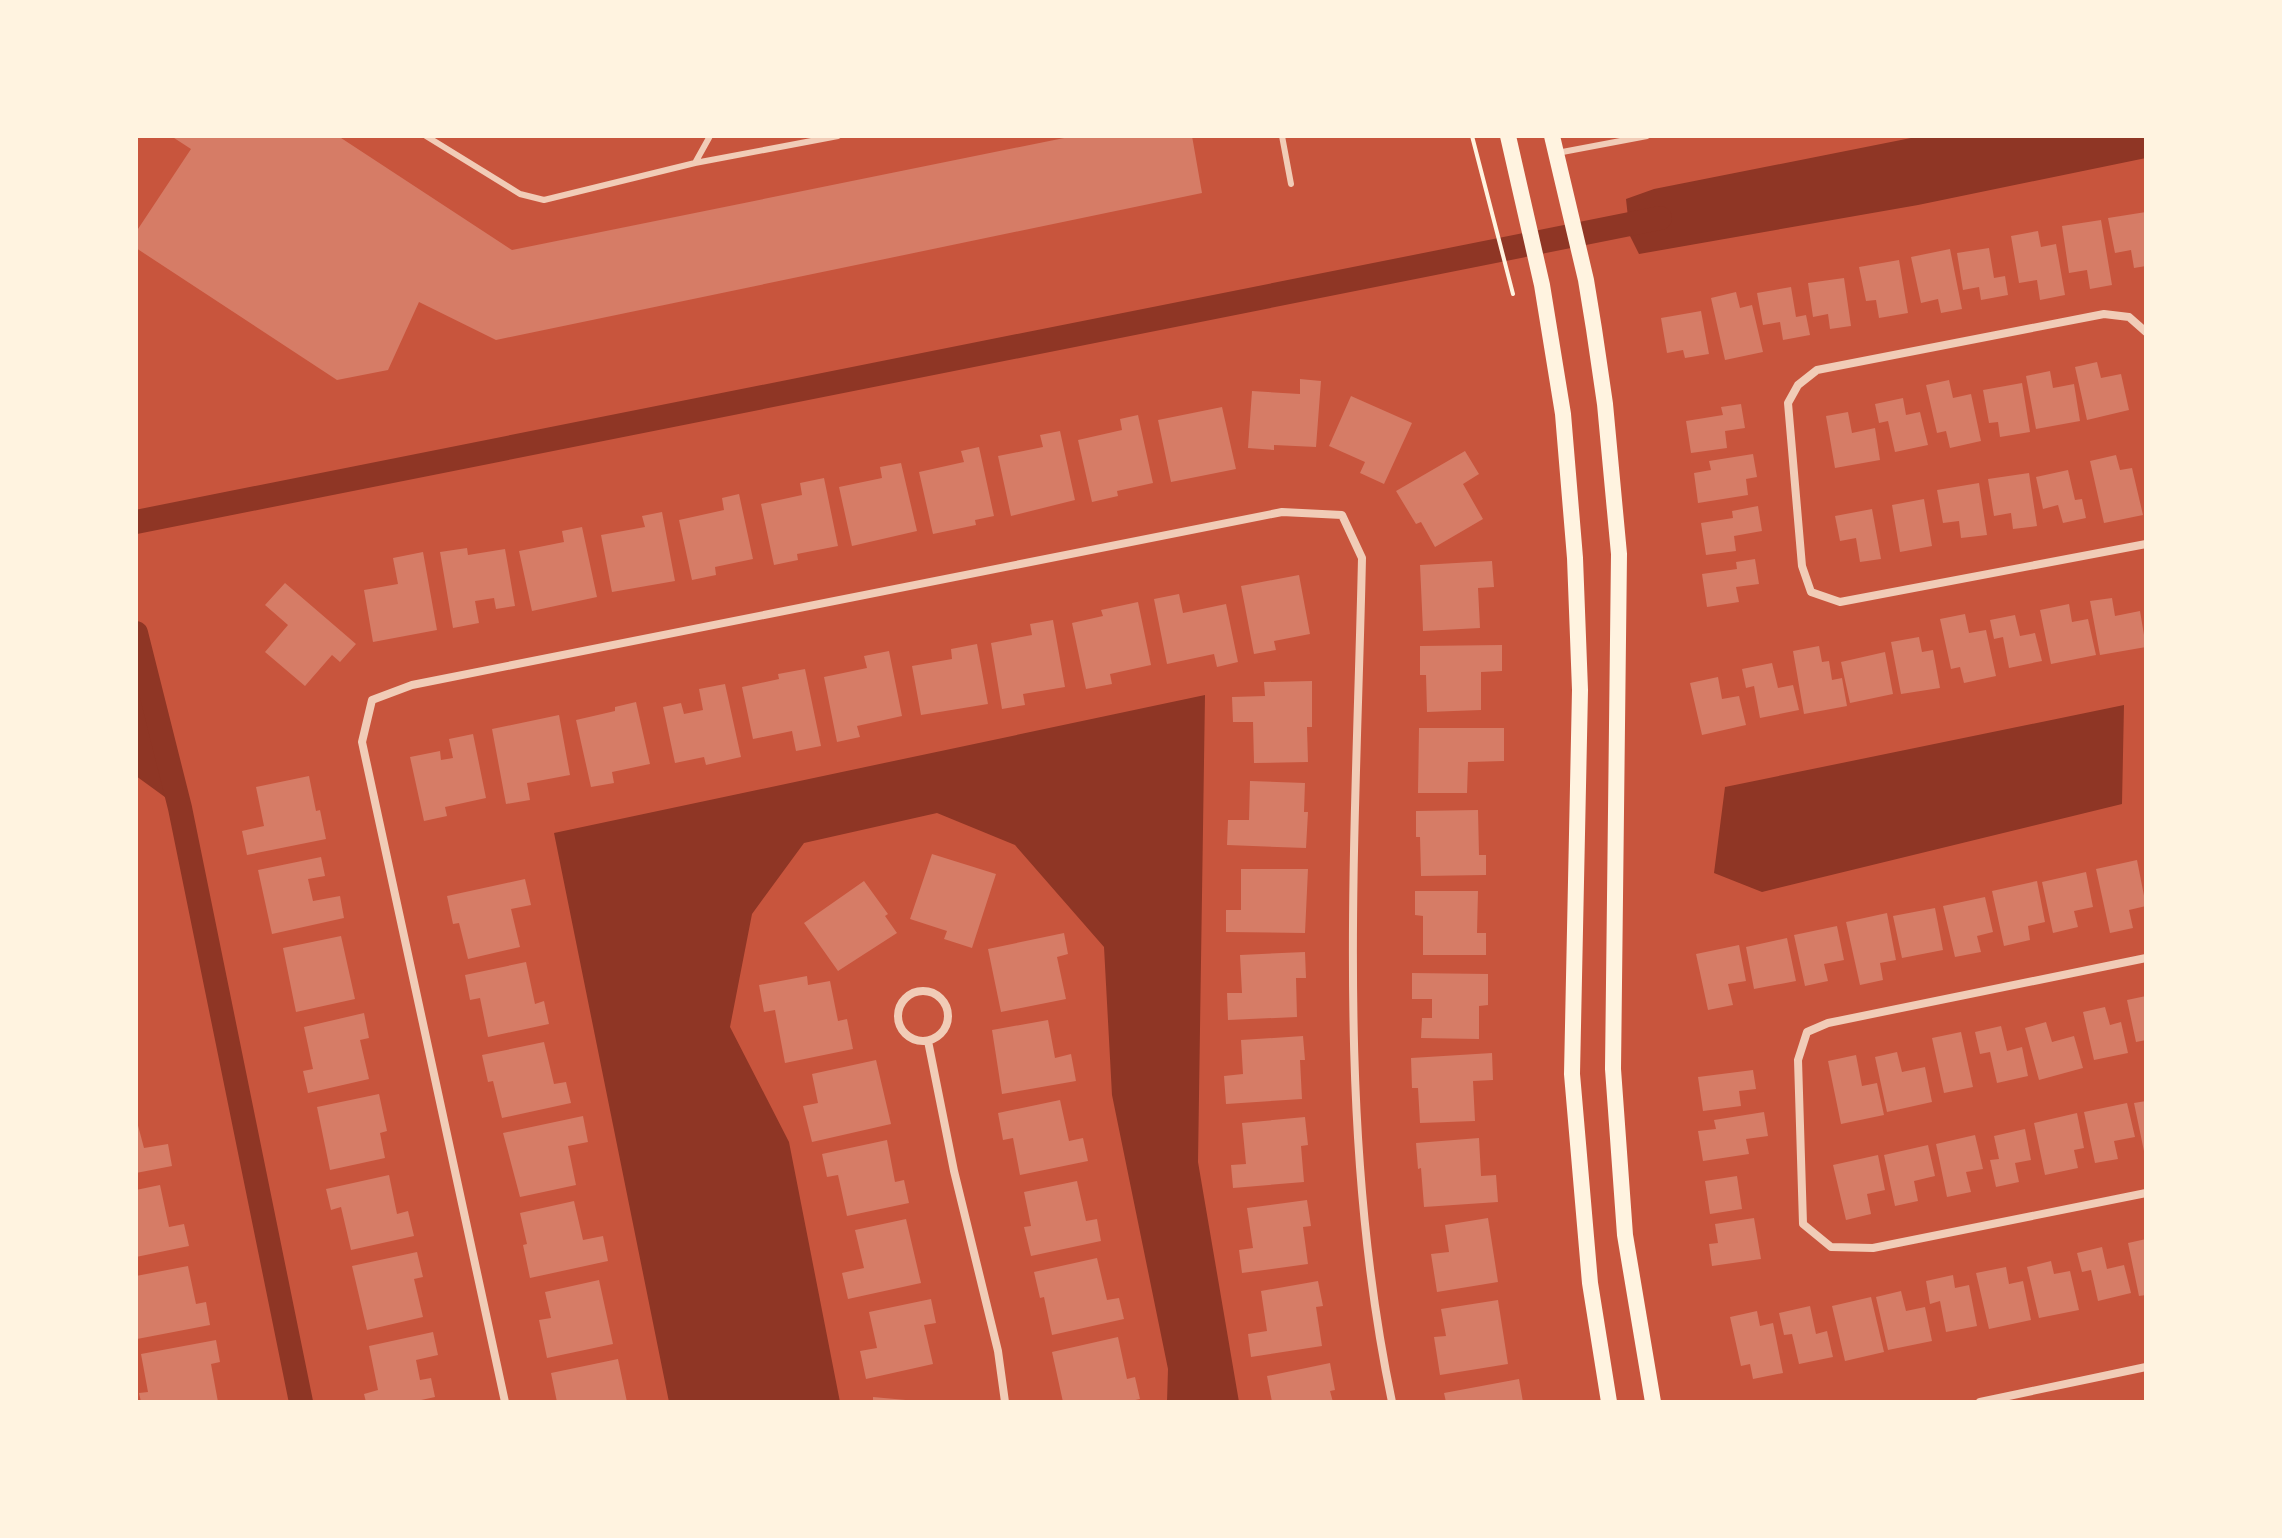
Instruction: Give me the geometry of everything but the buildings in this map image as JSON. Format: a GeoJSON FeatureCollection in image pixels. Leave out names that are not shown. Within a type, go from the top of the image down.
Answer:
{"type":"FeatureCollection","features":[{"type":"Feature","properties":{"kind":"main road"},"geometry":{"type":"LineString","coordinates":[[1508,136],[1542,285],[1563,414],[1575,558],[1580,690],[1572,1074],[1590,1283],[1609,1402]]}},
{"type":"Feature","properties":{"kind":"main road"},"geometry":{"type":"LineString","coordinates":[[1552,136],[1586,280],[1605,404],[1619,554],[1613,1069],[1625,1235],[1653,1402]]}},
{"type":"Feature","properties":{"kind":"street"},"geometry":{"type":"LineString","coordinates":[[2146,332],[2129,317],[2104,314],[1817,370],[1798,385],[1788,403],[1802,566],[1811,592],[1840,602],[2146,544]]}},
{"type":"Feature","properties":{"kind":"street"},"geometry":{"type":"LineString","coordinates":[[505,1402],[362,742],[372,700],[427,682],[1282,512],[1342,515],[1362,558],[1354,953],[1359,1158],[1377,1330],[1392,1402]]}},
{"type":"Feature","properties":{"kind":"street"},"geometry":{"type":"LineString","coordinates":[[2146,958],[1828,1023],[1807,1032],[1798,1060],[1803,1224],[1831,1247],[1873,1248],[2146,1193]]}},
{"type":"Feature","properties":{"kind":"street"},"geometry":{"type":"LineString","coordinates":[[919,992],[938,996],[948,1012],[944,1031],[928,1041],[909,1037],[899,1021],[903,1002],[919,992]]}},
{"type":"Feature","properties":{"kind":"street"},"geometry":{"type":"LineString","coordinates":[[928,1041],[954,1171],[998,1351],[1005,1402]]}},
{"type":"Feature","properties":{"kind":"street"},"geometry":{"type":"LineString","coordinates":[[1980,1402],[2146,1367]]}},
{"type":"Feature","properties":{"kind":"lane"},"geometry":{"type":"LineString","coordinates":[[426,136],[520,194],[544,200],[695,163],[838,136]]}},
{"type":"Feature","properties":{"kind":"lane"},"geometry":{"type":"LineString","coordinates":[[695,163],[710,136]]}},
{"type":"Feature","properties":{"kind":"lane"},"geometry":{"type":"LineString","coordinates":[[1282,136],[1291,184]]}},
{"type":"Feature","properties":{"kind":"lane"},"geometry":{"type":"LineString","coordinates":[[1545,136],[1557,153],[1647,136]]}},
{"type":"Feature","properties":{"kind":"path"},"geometry":{"type":"LineString","coordinates":[[1472,136],[1513,294]]}},
{"type":"Feature","properties":{"kind":"shaded area"},"geometry":{"type":"Polygon","coordinates":[[[1921,136],[2146,136],[2146,158],[1918,205],[1639,254],[1630,236],[1626,199],[1654,189],[1921,136]]]}},
{"type":"Feature","properties":{"kind":"shaded area"},"geometry":{"type":"Polygon","coordinates":[[[136,633],[180,808],[136,776],[136,633]]]}},
{"type":"Feature","properties":{"kind":"shaded area"},"geometry":{"type":"Polygon","coordinates":[[[1205,695],[1198,1162],[1239,1402],[1167,1402],[1168,1369],[1112,1095],[1104,947],[1015,845],[937,813],[804,843],[752,914],[730,1027],[789,1142],[840,1402],[669,1402],[554,833],[1205,695]]]}},
{"type":"Feature","properties":{"kind":"shaded area"},"geometry":{"type":"Polygon","coordinates":[[[2124,705],[2122,804],[1762,892],[1714,873],[1725,787],[2124,705]]]}},
{"type":"Feature","properties":{"kind":"waterway"},"geometry":{"type":"LineString","coordinates":[[136,522],[1660,218]]}},
{"type":"Feature","properties":{"kind":"waterway"},"geometry":{"type":"LineString","coordinates":[[136,633],[180,808],[301,1402]]}}]}
